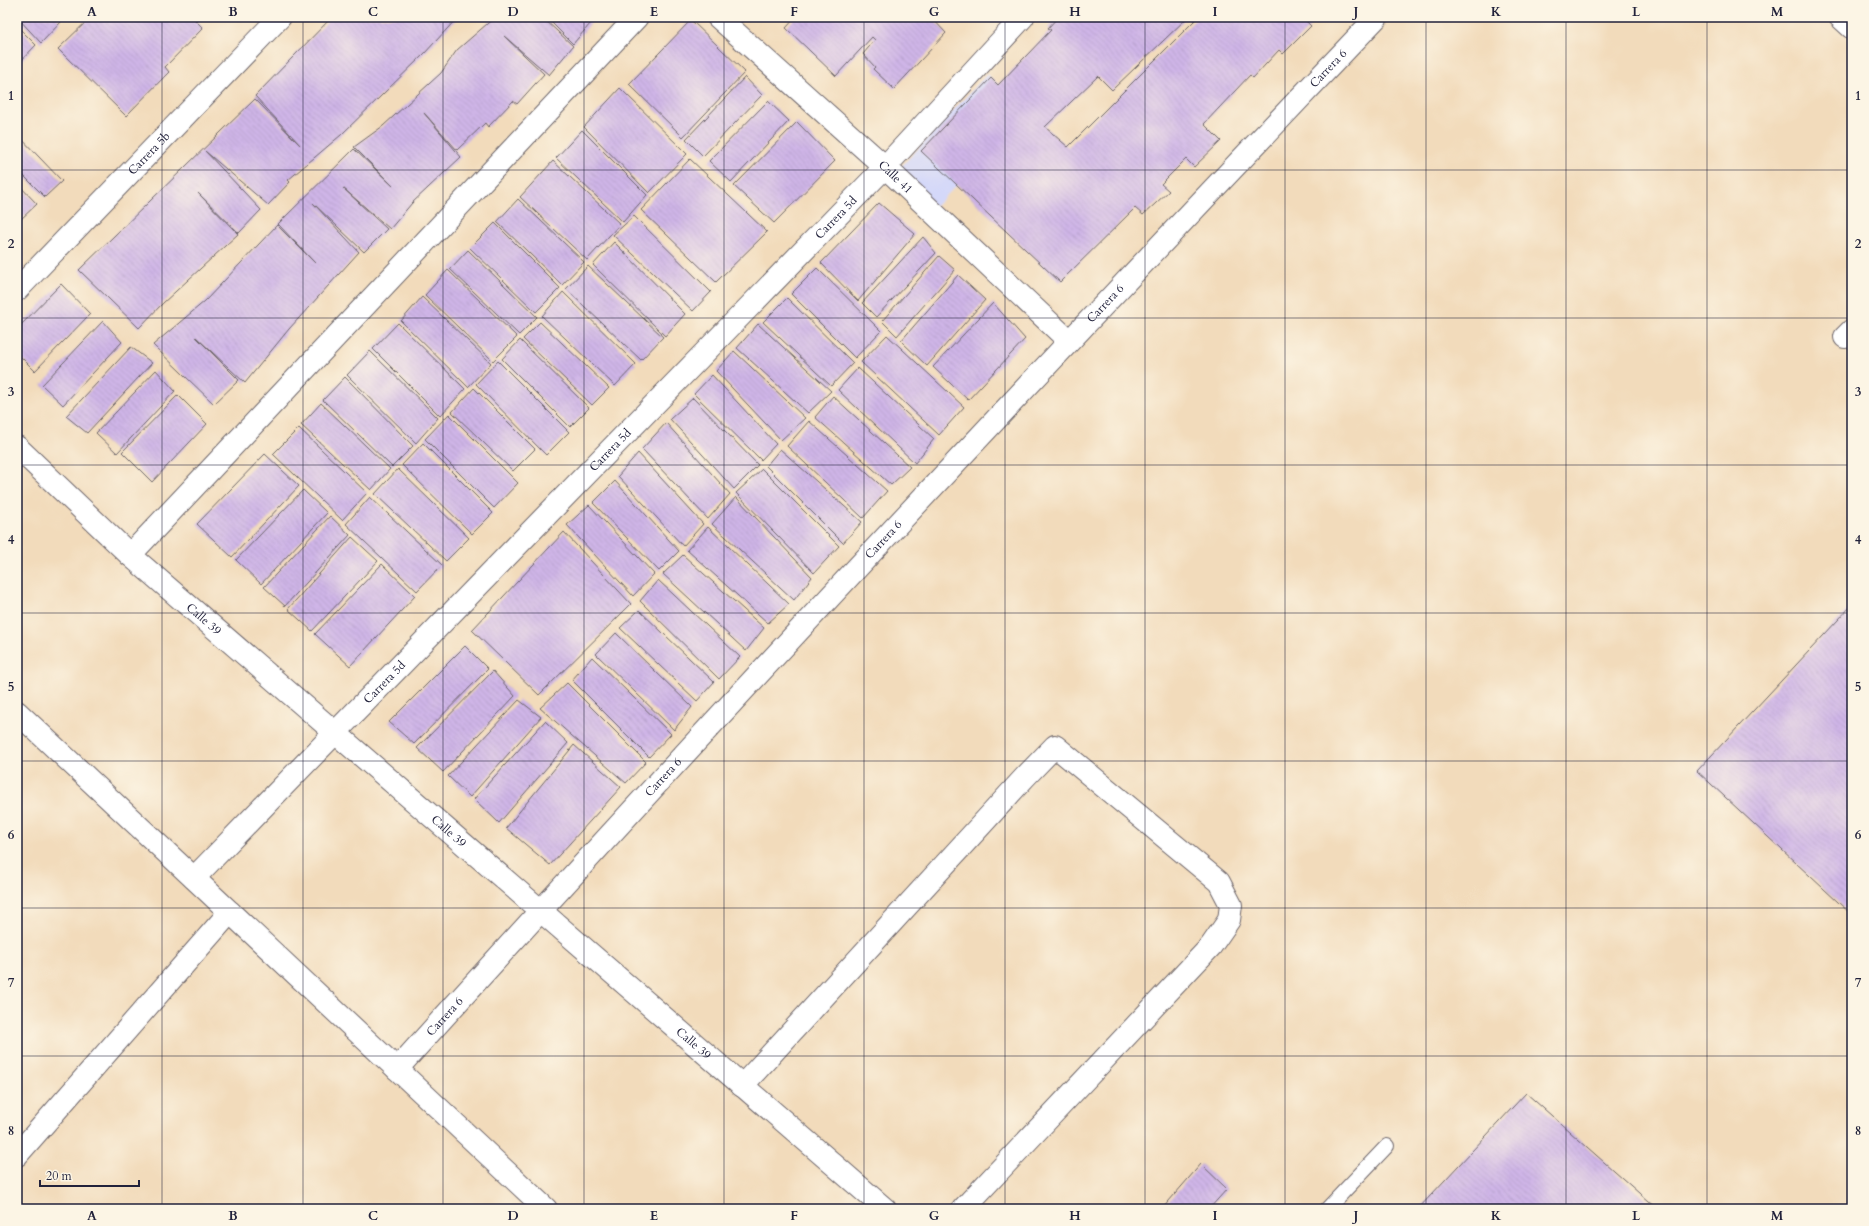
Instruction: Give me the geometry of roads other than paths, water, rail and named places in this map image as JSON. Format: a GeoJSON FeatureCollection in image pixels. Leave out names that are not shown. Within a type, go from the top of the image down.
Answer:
{"type":"FeatureCollection","features":[{"type":"Feature","properties":{"kind":"street","name":"Carrera 5b"},"geometry":{"type":"LineString","coordinates":[[17,290],[280,17]]}},
{"type":"Feature","properties":{"kind":"street"},"geometry":{"type":"LineString","coordinates":[[130,555],[637,17]]}},
{"type":"Feature","properties":{"kind":"street","name":"Calle 41"},"geometry":{"type":"LineString","coordinates":[[718,17],[885,167],[1069,341]]}},
{"type":"Feature","properties":{"kind":"street","name":"Carrera 5d"},"geometry":{"type":"LineString","coordinates":[[194,878],[885,167],[1023,17]]}},
{"type":"Feature","properties":{"kind":"street","name":"Carrera 6"},"geometry":{"type":"LineString","coordinates":[[397,1069],[540,911],[1069,341],[1377,17]]}},
{"type":"Feature","properties":{"kind":"street"},"geometry":{"type":"LineString","coordinates":[[1840,17],[1852,28]]}},
{"type":"Feature","properties":{"kind":"street","name":"Calle 39"},"geometry":{"type":"LineString","coordinates":[[17,447],[130,555],[885,1209]]}},
{"type":"Feature","properties":{"kind":"street"},"geometry":{"type":"LineString","coordinates":[[17,712],[546,1209]]}},
{"type":"Feature","properties":{"kind":"street"},"geometry":{"type":"LineString","coordinates":[[742,1086],[1020,782],[1055,746],[1219,882],[1231,905],[1230,920],[1210,946],[963,1209]]}},
{"type":"Feature","properties":{"kind":"street"},"geometry":{"type":"LineString","coordinates":[[17,1155],[230,912]]}},
{"type":"Feature","properties":{"kind":"lane"},"geometry":{"type":"LineString","coordinates":[[1327,1209],[1387,1146]]}}]}
